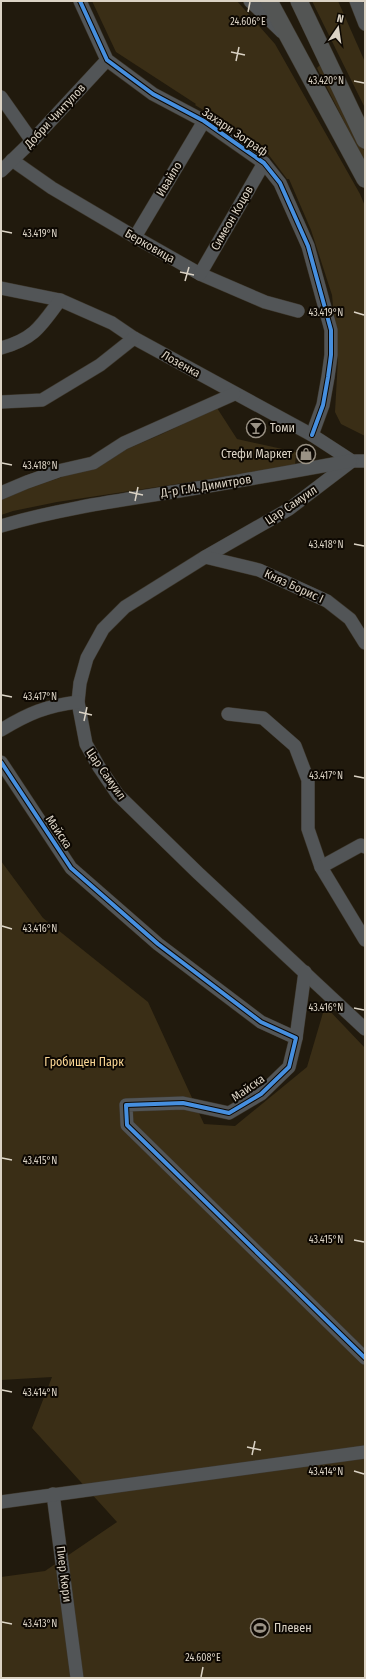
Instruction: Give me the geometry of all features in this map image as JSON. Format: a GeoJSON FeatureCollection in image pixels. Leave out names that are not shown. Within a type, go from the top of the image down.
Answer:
{"type":"FeatureCollection","features":[{"type":"Feature","properties":{"kind":"main road"},"geometry":{"type":"LineString","coordinates":[[269,1],[365,179]]}},
{"type":"Feature","properties":{"kind":"main road"},"geometry":{"type":"LineString","coordinates":[[299,1],[365,140]]}},
{"type":"Feature","properties":{"kind":"street","name":"Захари Зограф"},"geometry":{"type":"LineString","coordinates":[[80,1],[107,60],[153,94],[204,121],[264,163],[280,183],[308,246],[331,330],[331,355],[323,405],[312,435]]}},
{"type":"Feature","properties":{"kind":"street"},"geometry":{"type":"LineString","coordinates":[[250,1],[292,43]]}},
{"type":"Feature","properties":{"kind":"street"},"geometry":{"type":"LineString","coordinates":[[356,1],[365,24]]}},
{"type":"Feature","properties":{"kind":"street","name":"Добри Чинтулов"},"geometry":{"type":"LineString","coordinates":[[1,171],[32,141],[107,60]]}},
{"type":"Feature","properties":{"kind":"street"},"geometry":{"type":"LineString","coordinates":[[1,97],[32,141]]}},
{"type":"Feature","properties":{"kind":"street","name":"Ивайло"},"geometry":{"type":"LineString","coordinates":[[135,237],[204,121]]}},
{"type":"Feature","properties":{"kind":"street","name":"Берковица"},"geometry":{"type":"LineString","coordinates":[[12,160],[52,188],[200,274],[265,302],[298,311]]}},
{"type":"Feature","properties":{"kind":"street","name":"Симеон Коцов"},"geometry":{"type":"LineString","coordinates":[[200,274],[264,163]]}},
{"type":"Feature","properties":{"kind":"street","name":"Лозенка"},"geometry":{"type":"LineString","coordinates":[[1,288],[60,300],[112,323],[134,338],[234,394],[359,461]]}},
{"type":"Feature","properties":{"kind":"street"},"geometry":{"type":"LineString","coordinates":[[1,348],[18,343],[38,329],[60,300]]}},
{"type":"Feature","properties":{"kind":"street"},"geometry":{"type":"LineString","coordinates":[[1,402],[42,400],[100,365],[134,338]]}},
{"type":"Feature","properties":{"kind":"street"},"geometry":{"type":"LineString","coordinates":[[1,493],[58,471],[93,462],[124,442],[234,394]]}},
{"type":"Feature","properties":{"kind":"street","name":"Д-р Г.М. Димитров"},"geometry":{"type":"LineString","coordinates":[[1,526],[30,517],[82,506],[359,461],[365,457]]}},
{"type":"Feature","properties":{"kind":"street","name":"Цар Самуил"},"geometry":{"type":"LineString","coordinates":[[359,461],[289,509],[205,557],[125,607],[103,629],[87,658],[80,683],[78,702],[86,744],[99,767],[118,795],[198,873],[365,1029]]}},
{"type":"Feature","properties":{"kind":"street","name":"Княз Борис I"},"geometry":{"type":"LineString","coordinates":[[205,557],[259,570],[327,601],[350,619],[365,643]]}},
{"type":"Feature","properties":{"kind":"street"},"geometry":{"type":"LineString","coordinates":[[1,730],[24,716],[41,709],[55,705],[78,702]]}},
{"type":"Feature","properties":{"kind":"street"},"geometry":{"type":"LineString","coordinates":[[228,714],[263,718],[295,746],[308,780],[308,829],[321,867],[365,940]]}},
{"type":"Feature","properties":{"kind":"street","name":"Майска"},"geometry":{"type":"LineString","coordinates":[[1,762],[71,868],[158,944],[261,1022],[296,1038],[290,1067],[261,1094],[230,1113],[183,1103],[126,1105],[127,1125],[365,1358]]}},
{"type":"Feature","properties":{"kind":"street"},"geometry":{"type":"LineString","coordinates":[[321,867],[361,845],[365,847]]}},
{"type":"Feature","properties":{"kind":"street"},"geometry":{"type":"LineString","coordinates":[[296,1038],[305,972]]}},
{"type":"Feature","properties":{"kind":"street"},"geometry":{"type":"LineString","coordinates":[[1,1502],[365,1452]]}},
{"type":"Feature","properties":{"kind":"street","name":"Пиер Кюри"},"geometry":{"type":"LineString","coordinates":[[53,1494],[77,1678]]}},
{"type":"Feature","properties":{"kind":"green space"},"geometry":{"type":"Polygon","coordinates":[[[92,1],[237,1],[275,44],[360,194],[365,206],[365,436],[341,424],[335,412],[338,358],[332,295],[311,230],[289,179],[287,179],[262,146],[195,105],[196,104],[116,52],[92,1]]]}},
{"type":"Feature","properties":{"kind":"green space"},"geometry":{"type":"Polygon","coordinates":[[[312,1],[338,1],[365,62],[365,108],[312,1]]]}},
{"type":"Feature","properties":{"kind":"green space"},"geometry":{"type":"Polygon","coordinates":[[[320,65],[365,152],[365,163],[317,68],[320,65]]]}},
{"type":"Feature","properties":{"kind":"green space"},"geometry":{"type":"Polygon","coordinates":[[[217,408],[237,439],[296,452],[295,466],[57,502],[1,515],[1,497],[62,477],[162,434],[217,408]]]}},
{"type":"Feature","properties":{"kind":"green space","name":"Гробищен Парк"},"geometry":{"type":"Polygon","coordinates":[[[1,861],[43,918],[148,1002],[204,1124],[235,1126],[307,1067],[325,1006],[365,1048],[365,1678],[1,1678],[1,1577],[45,1571],[117,1522],[32,1428],[52,1377],[1,1380],[1,861]]]}},
{"type":"Feature","properties":{"kind":"cycle path"},"geometry":{"type":"LineString","coordinates":[[80,1],[107,60],[153,94],[204,121],[264,163],[280,183],[308,246],[331,330],[331,355],[323,405],[312,435]]}},
{"type":"Feature","properties":{"kind":"cycle path"},"geometry":{"type":"LineString","coordinates":[[1,762],[71,868],[158,944],[261,1022],[296,1038],[289,1067],[261,1094],[229,1113],[183,1103],[126,1105],[127,1125],[365,1358]]}},
{"type":"Feature","properties":{"kind":"place","name":"Томи"},"geometry":{"type":"Point","coordinates":[256,428]}},
{"type":"Feature","properties":{"kind":"place","name":"Стефи Маркет"},"geometry":{"type":"Point","coordinates":[306,454]}},
{"type":"Feature","properties":{"kind":"place","name":"Плевен"},"geometry":{"type":"Point","coordinates":[260,1628]}}]}
